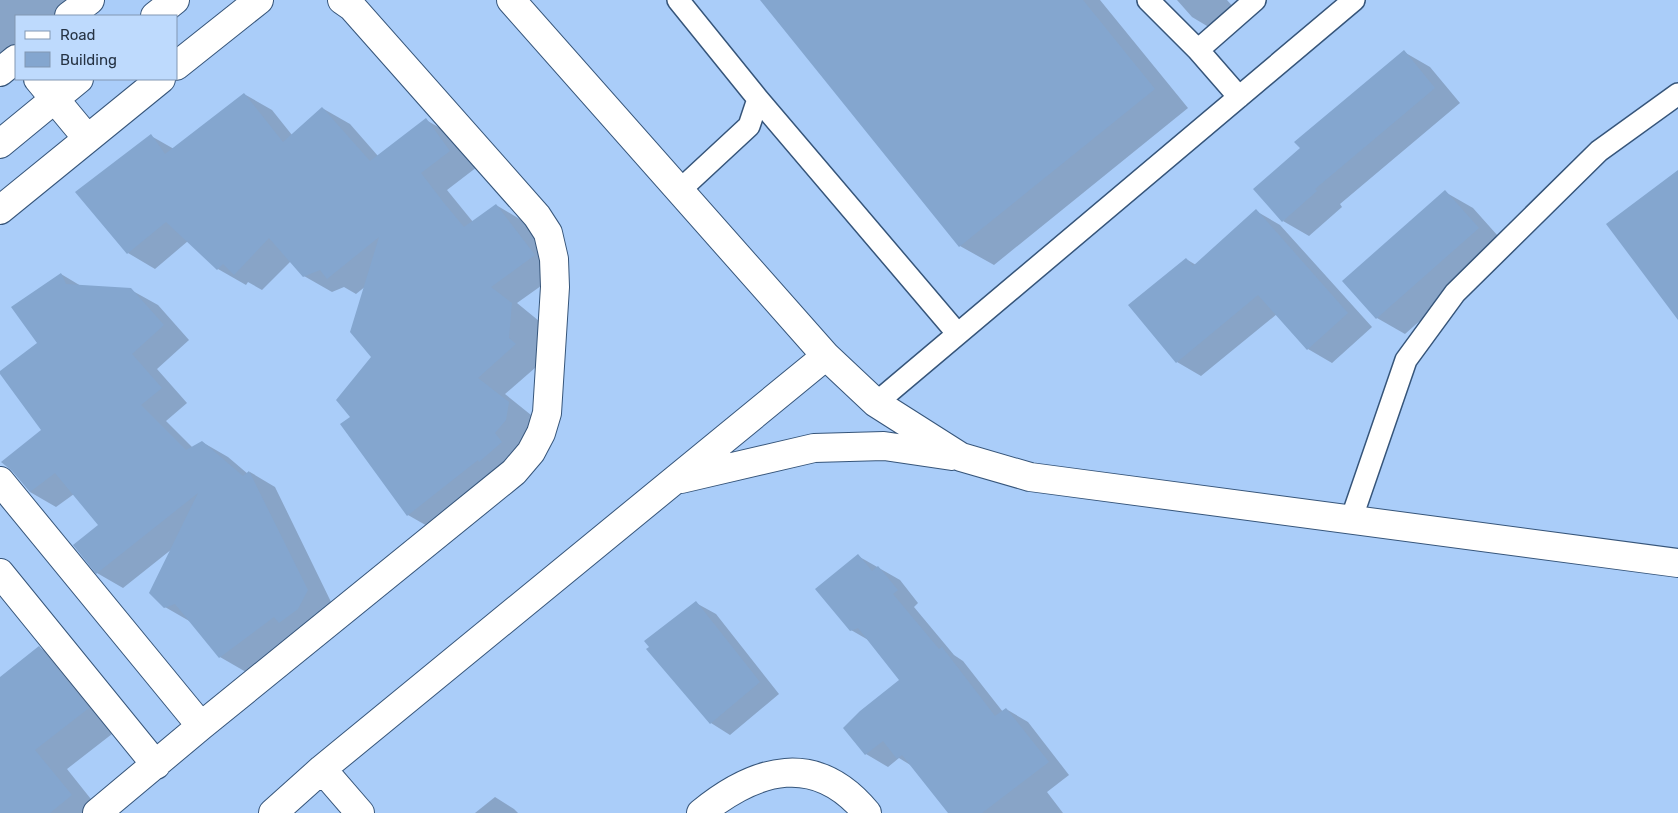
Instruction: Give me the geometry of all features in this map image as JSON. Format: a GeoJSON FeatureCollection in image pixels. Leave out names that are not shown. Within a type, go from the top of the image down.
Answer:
{"type":"FeatureCollection","features":[{"type":"Feature","properties":{"kind":"street"},"geometry":{"type":"LineString","coordinates":[[70,15],[90,0]]}},
{"type":"Feature","properties":{"kind":"street"},"geometry":{"type":"LineString","coordinates":[[156,15],[175,0]]}},
{"type":"Feature","properties":{"kind":"street"},"geometry":{"type":"LineString","coordinates":[[178,64],[259,0]]}},
{"type":"Feature","properties":{"kind":"street"},"geometry":{"type":"LineString","coordinates":[[97,813],[201,726],[514,472],[531,452],[541,433],[547,413],[555,287],[554,259],[548,233],[537,216],[352,7],[342,0]]}},
{"type":"Feature","properties":{"kind":"street"},"geometry":{"type":"LineString","coordinates":[[511,0],[826,356],[876,403],[961,457]]}},
{"type":"Feature","properties":{"kind":"street"},"geometry":{"type":"LineString","coordinates":[[0,72],[15,59]]}},
{"type":"Feature","properties":{"kind":"street"},"geometry":{"type":"LineString","coordinates":[[0,144],[46,89],[76,80]]}},
{"type":"Feature","properties":{"kind":"street"},"geometry":{"type":"LineString","coordinates":[[0,210],[159,80]]}},
{"type":"Feature","properties":{"kind":"street"},"geometry":{"type":"LineString","coordinates":[[46,89],[87,138]]}},
{"type":"Feature","properties":{"kind":"street"},"geometry":{"type":"LineString","coordinates":[[273,813],[322,769],[826,356]]}},
{"type":"Feature","properties":{"kind":"street"},"geometry":{"type":"LineString","coordinates":[[675,481],[814,448],[884,446],[961,457],[1030,477],[1678,563]]}},
{"type":"Feature","properties":{"kind":"street"},"geometry":{"type":"LineString","coordinates":[[0,480],[201,726]]}},
{"type":"Feature","properties":{"kind":"street"},"geometry":{"type":"LineString","coordinates":[[0,573],[156,765]]}},
{"type":"Feature","properties":{"kind":"street"},"geometry":{"type":"LineString","coordinates":[[322,769],[360,813]]}},
{"type":"Feature","properties":{"kind":"street"},"geometry":{"type":"LineString","coordinates":[[701,813],[718,799],[754,779],[795,772],[827,778],[853,796],[867,813]]}},
{"type":"Feature","properties":{"kind":"lane"},"geometry":{"type":"LineString","coordinates":[[678,0],[758,99],[957,333]]}},
{"type":"Feature","properties":{"kind":"lane"},"geometry":{"type":"LineString","coordinates":[[1148,0],[1198,50],[1239,97]]}},
{"type":"Feature","properties":{"kind":"lane"},"geometry":{"type":"LineString","coordinates":[[1198,50],[1255,0]]}},
{"type":"Feature","properties":{"kind":"lane"},"geometry":{"type":"LineString","coordinates":[[876,403],[1354,0]]}},
{"type":"Feature","properties":{"kind":"lane"},"geometry":{"type":"LineString","coordinates":[[1350,520],[1406,360],[1455,293],[1598,151],[1678,94]]}},
{"type":"Feature","properties":{"kind":"lane"},"geometry":{"type":"LineString","coordinates":[[680,190],[749,126],[758,99]]}},
{"type":"Feature","properties":{"kind":"building"},"geometry":{"type":"Polygon","coordinates":[[[760,0],[1083,0],[1155,89],[959,247],[760,0]]]}},
{"type":"Feature","properties":{"kind":"building"},"geometry":{"type":"Polygon","coordinates":[[[1404,50],[1435,88],[1315,189],[1317,191],[1282,222],[1253,189],[1300,148],[1294,142],[1404,50]]]}},
{"type":"Feature","properties":{"kind":"building"},"geometry":{"type":"Polygon","coordinates":[[[244,93],[283,142],[322,107],[370,161],[426,118],[450,151],[421,173],[444,203],[464,227],[496,204],[535,255],[491,287],[512,303],[509,338],[516,344],[478,378],[509,402],[506,420],[495,433],[502,442],[479,462],[478,460],[407,516],[340,424],[350,417],[336,400],[371,357],[350,332],[379,237],[327,279],[320,270],[303,277],[269,238],[234,275],[223,264],[217,270],[166,222],[127,254],[75,192],[151,134],[165,154],[244,93]]]}},
{"type":"Feature","properties":{"kind":"building"},"geometry":{"type":"Polygon","coordinates":[[[1678,170],[1678,320],[1606,224],[1678,170]]]}},
{"type":"Feature","properties":{"kind":"building"},"geometry":{"type":"Polygon","coordinates":[[[1445,190],[1479,228],[1376,319],[1342,281],[1445,190]]]}},
{"type":"Feature","properties":{"kind":"building"},"geometry":{"type":"Polygon","coordinates":[[[1256,209],[1348,313],[1307,350],[1258,295],[1176,363],[1128,305],[1186,258],[1193,266],[1256,209]]]}},
{"type":"Feature","properties":{"kind":"building"},"geometry":{"type":"Polygon","coordinates":[[[61,273],[66,284],[131,288],[164,325],[132,354],[162,388],[141,405],[186,450],[202,441],[243,476],[249,471],[308,590],[298,609],[279,623],[274,617],[219,658],[175,604],[164,608],[149,593],[198,493],[96,574],[73,545],[98,525],[55,473],[30,492],[12,471],[1,462],[41,430],[0,374],[0,371],[37,343],[11,307],[61,273]]]}},
{"type":"Feature","properties":{"kind":"building"},"geometry":{"type":"Polygon","coordinates":[[[858,554],[872,571],[878,566],[898,590],[893,594],[939,649],[942,647],[995,716],[1006,708],[1049,762],[982,813],[948,813],[902,755],[897,759],[883,741],[865,755],[843,728],[860,711],[899,680],[858,628],[850,631],[815,589],[858,554]]]}},
{"type":"Feature","properties":{"kind":"building"},"geometry":{"type":"Polygon","coordinates":[[[696,601],[760,682],[710,724],[646,649],[649,647],[644,641],[696,601]]]}},
{"type":"Feature","properties":{"kind":"building"},"geometry":{"type":"Polygon","coordinates":[[[39,646],[89,708],[35,750],[72,795],[50,813],[0,813],[0,677],[39,646]]]}}]}
